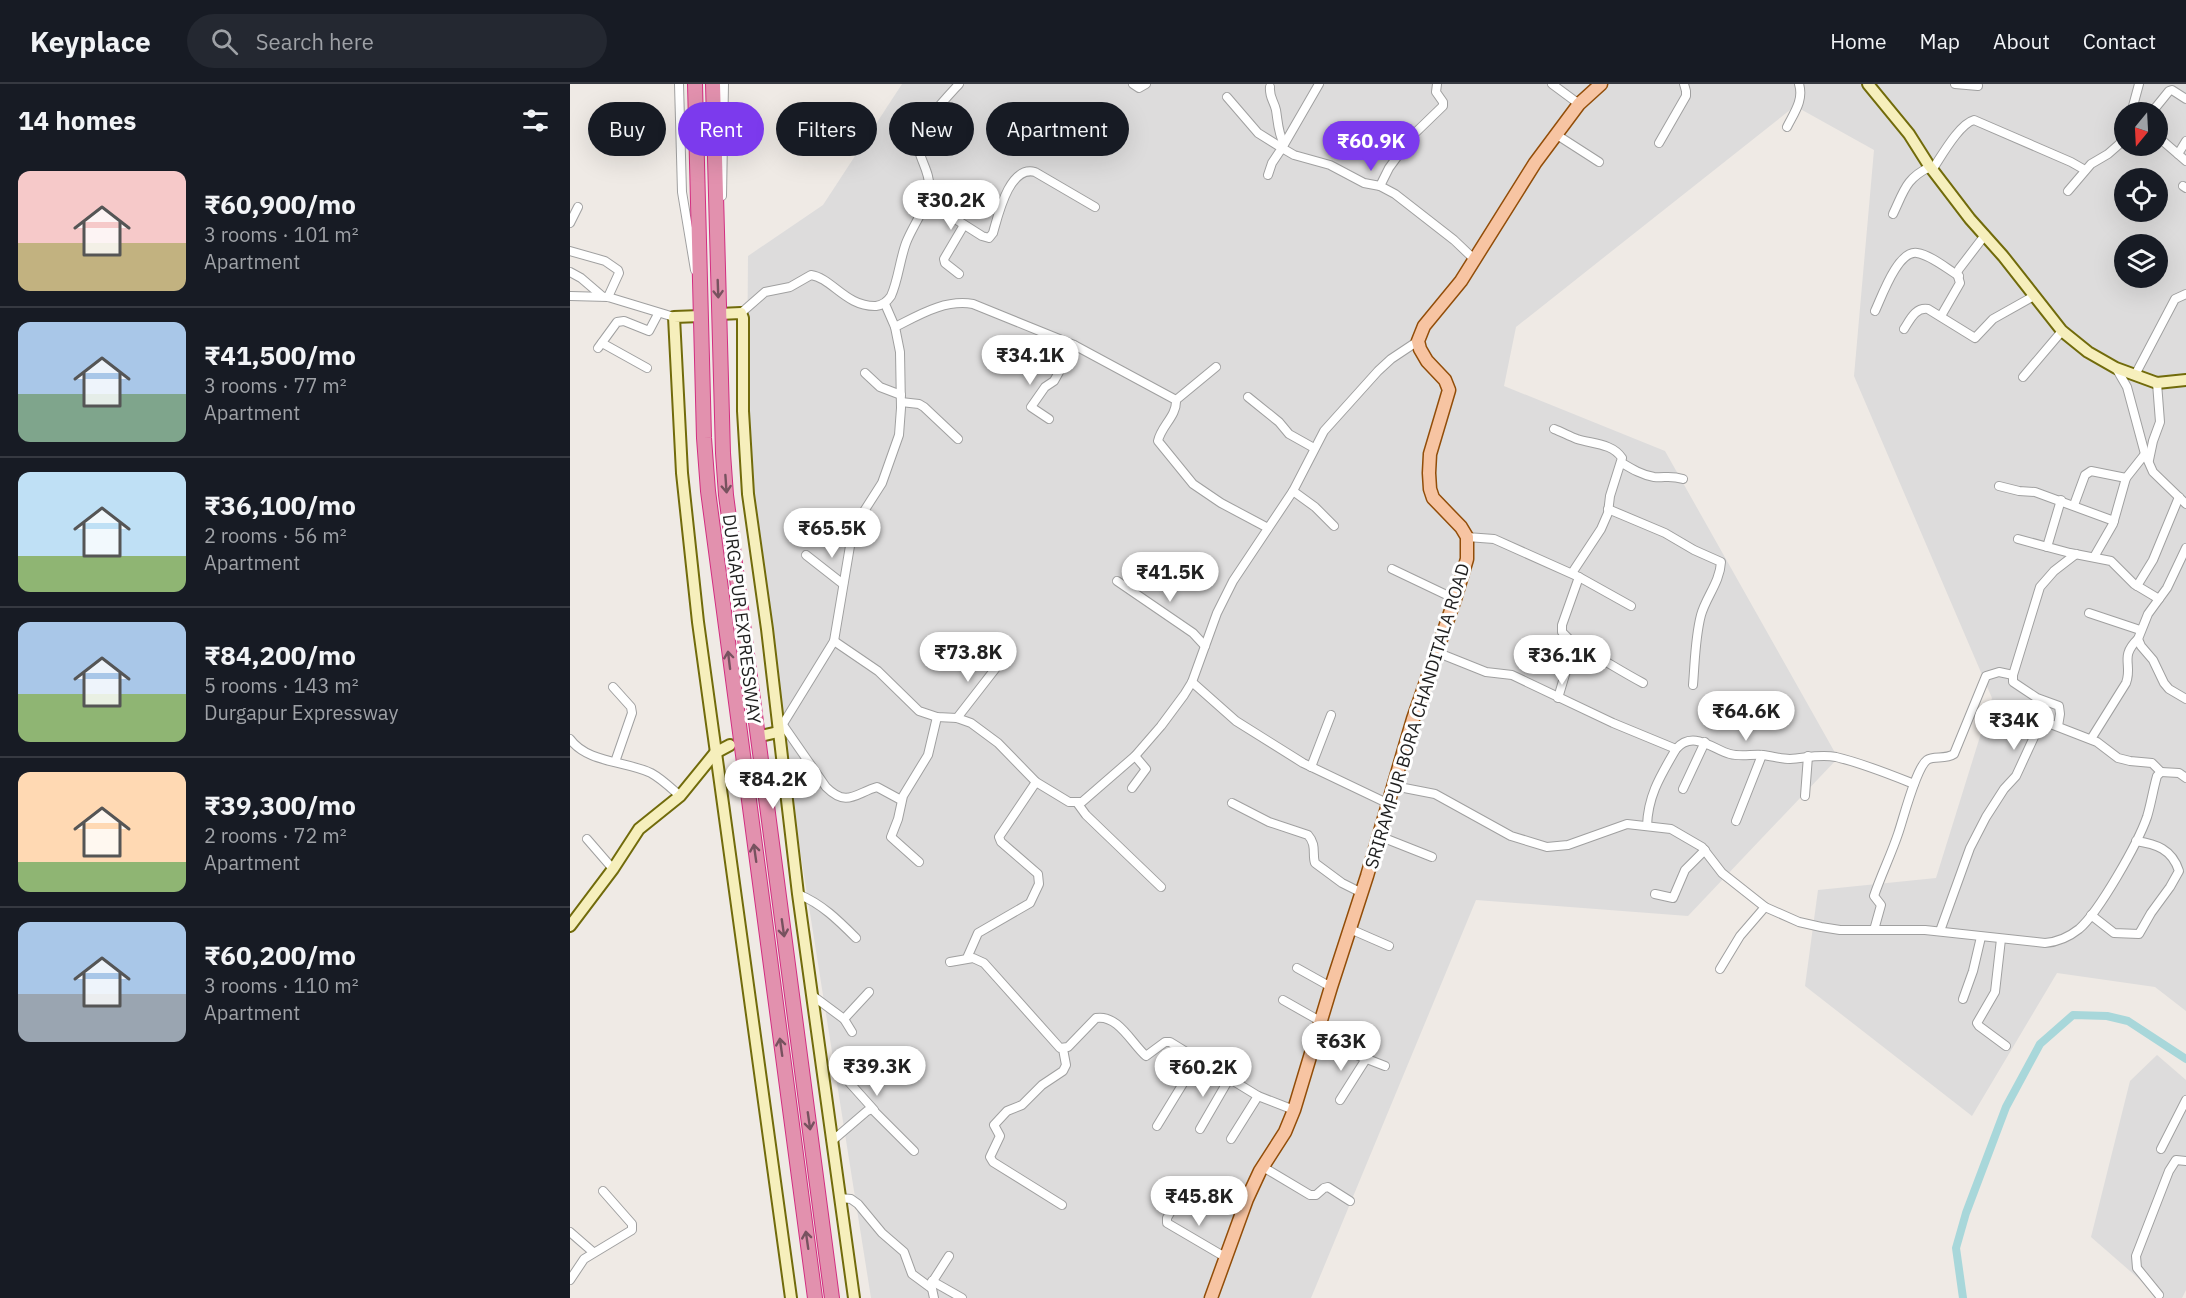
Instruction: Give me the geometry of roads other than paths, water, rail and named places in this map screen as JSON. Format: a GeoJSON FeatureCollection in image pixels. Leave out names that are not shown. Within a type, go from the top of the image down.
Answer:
{"type":"FeatureCollection","features":[{"type":"Feature","properties":{"kind":"highway","name":"DURGAPUR EXPRESSWAY"},"geometry":{"type":"LineString","coordinates":[[695,84],[704,438],[713,537],[815,1298]]}},
{"type":"Feature","properties":{"kind":"highway","name":"DURGAPUR EXPRESSWAY"},"geometry":{"type":"LineString","coordinates":[[713,84],[723,453],[731,538],[832,1298]]}},
{"type":"Feature","properties":{"kind":"main road"},"geometry":{"type":"LineString","coordinates":[[1418,341],[1427,321],[1452,293],[1475,260],[1535,163],[1579,104],[1601,84]]}},
{"type":"Feature","properties":{"kind":"main road","name":"SRIRAMPUR BORA CHANDITALA ROAD"},"geometry":{"type":"LineString","coordinates":[[1211,1298],[1247,1198],[1263,1167],[1286,1132],[1294,1110],[1320,1021],[1362,893],[1413,719],[1467,559],[1467,537],[1461,527],[1433,498],[1430,489],[1428,473],[1431,454],[1449,390],[1445,380],[1423,356],[1418,341]]}},
{"type":"Feature","properties":{"kind":"street"},"geometry":{"type":"LineString","coordinates":[[679,84],[682,192],[700,296]]}},
{"type":"Feature","properties":{"kind":"street"},"geometry":{"type":"LineString","coordinates":[[717,259],[724,172],[724,84]]}},
{"type":"Feature","properties":{"kind":"street"},"geometry":{"type":"LineString","coordinates":[[719,314],[741,313],[753,300],[765,292],[790,287],[811,275],[822,279],[849,299],[867,305],[885,304],[892,293],[906,243],[926,202],[929,180],[919,146],[919,138],[926,123],[959,84]]}},
{"type":"Feature","properties":{"kind":"street"},"geometry":{"type":"LineString","coordinates":[[1133,84],[1139,88],[1146,84]]}},
{"type":"Feature","properties":{"kind":"street"},"geometry":{"type":"LineString","coordinates":[[1268,175],[1272,164],[1319,84]]}},
{"type":"Feature","properties":{"kind":"street"},"geometry":{"type":"LineString","coordinates":[[1380,186],[1389,168],[1413,135],[1444,105],[1436,92],[1437,84]]}},
{"type":"Feature","properties":{"kind":"street"},"geometry":{"type":"LineString","coordinates":[[1552,84],[1579,104]]}},
{"type":"Feature","properties":{"kind":"street"},"geometry":{"type":"LineString","coordinates":[[1659,143],[1686,96],[1684,84]]}},
{"type":"Feature","properties":{"kind":"street"},"geometry":{"type":"LineString","coordinates":[[1787,127],[1802,94],[1799,84]]}},
{"type":"Feature","properties":{"kind":"street"},"geometry":{"type":"LineString","coordinates":[[1868,84],[1910,134],[1931,168],[2062,331],[2088,352],[2116,368],[2157,383],[2186,380]]}},
{"type":"Feature","properties":{"kind":"street"},"geometry":{"type":"LineString","coordinates":[[1955,84],[1978,86]]}},
{"type":"Feature","properties":{"kind":"street"},"geometry":{"type":"LineString","coordinates":[[2134,102],[2139,84]]}},
{"type":"Feature","properties":{"kind":"street"},"geometry":{"type":"LineString","coordinates":[[1270,87],[1270,97],[1275,106],[1283,146]]}},
{"type":"Feature","properties":{"kind":"street"},"geometry":{"type":"LineString","coordinates":[[2160,102],[2172,90],[2186,99]]}},
{"type":"Feature","properties":{"kind":"street"},"geometry":{"type":"LineString","coordinates":[[1227,97],[1258,133],[1283,146],[1294,155],[1330,165],[1364,183],[1380,186],[1400,198],[1454,240],[1475,260]]}},
{"type":"Feature","properties":{"kind":"street"},"geometry":{"type":"LineString","coordinates":[[1893,214],[1911,178],[1916,173],[1931,168],[1970,120],[2085,170]]}},
{"type":"Feature","properties":{"kind":"street"},"geometry":{"type":"LineString","coordinates":[[1557,135],[1599,162]]}},
{"type":"Feature","properties":{"kind":"street"},"geometry":{"type":"LineString","coordinates":[[2178,154],[2186,141]]}},
{"type":"Feature","properties":{"kind":"street"},"geometry":{"type":"LineString","coordinates":[[2168,145],[2186,161]]}},
{"type":"Feature","properties":{"kind":"street"},"geometry":{"type":"LineString","coordinates":[[2068,191],[2085,170],[2114,148]]}},
{"type":"Feature","properties":{"kind":"street"},"geometry":{"type":"LineString","coordinates":[[926,202],[985,238],[991,236],[1007,188],[1023,173],[1029,171],[1035,172],[1095,207]]}},
{"type":"Feature","properties":{"kind":"street"},"geometry":{"type":"LineString","coordinates":[[570,223],[579,207]]}},
{"type":"Feature","properties":{"kind":"street"},"geometry":{"type":"LineString","coordinates":[[959,274],[945,263],[945,259],[964,225]]}},
{"type":"Feature","properties":{"kind":"street"},"geometry":{"type":"LineString","coordinates":[[1941,316],[1960,283],[1959,269],[1985,235]]}},
{"type":"Feature","properties":{"kind":"street"},"geometry":{"type":"LineString","coordinates":[[570,251],[605,261],[618,270],[619,273],[605,296]]}},
{"type":"Feature","properties":{"kind":"street"},"geometry":{"type":"LineString","coordinates":[[1875,311],[1902,258],[1910,254],[1922,254],[1959,276]]}},
{"type":"Feature","properties":{"kind":"street"},"geometry":{"type":"LineString","coordinates":[[570,272],[605,296],[658,314],[674,317],[700,316]]}},
{"type":"Feature","properties":{"kind":"street"},"geometry":{"type":"LineString","coordinates":[[2135,375],[2175,299],[2186,294]]}},
{"type":"Feature","properties":{"kind":"street"},"geometry":{"type":"LineString","coordinates":[[570,296],[580,298],[605,296]]}},
{"type":"Feature","properties":{"kind":"street"},"geometry":{"type":"LineString","coordinates":[[1904,329],[1919,309],[1928,309],[1975,338],[1993,319],[2034,296]]}},
{"type":"Feature","properties":{"kind":"street"},"geometry":{"type":"LineString","coordinates":[[895,327],[951,303],[973,304],[1074,345],[1129,372],[1176,400]]}},
{"type":"Feature","properties":{"kind":"street"},"geometry":{"type":"LineString","coordinates":[[765,735],[781,729],[834,641],[855,530],[859,519],[882,483],[896,448],[901,424],[900,352],[895,327],[885,304]]}},
{"type":"Feature","properties":{"kind":"street"},"geometry":{"type":"LineString","coordinates":[[741,313],[743,318],[743,411],[748,494],[781,729],[798,894],[854,1298]]}},
{"type":"Feature","properties":{"kind":"street"},"geometry":{"type":"LineString","coordinates":[[647,368],[600,345],[620,321],[650,331],[658,314]]}},
{"type":"Feature","properties":{"kind":"street"},"geometry":{"type":"LineString","coordinates":[[674,317],[684,494],[715,753],[745,955],[791,1298]]}},
{"type":"Feature","properties":{"kind":"street"},"geometry":{"type":"LineString","coordinates":[[2024,377],[2062,331]]}},
{"type":"Feature","properties":{"kind":"street"},"geometry":{"type":"LineString","coordinates":[[1078,804],[1086,800],[1135,756],[1168,717],[1192,682],[1217,613],[1233,581],[1293,491],[1314,448],[1330,424],[1378,371],[1418,341]]}},
{"type":"Feature","properties":{"kind":"street"},"geometry":{"type":"LineString","coordinates":[[1049,419],[1031,407],[1045,387],[1054,381],[1074,345]]}},
{"type":"Feature","properties":{"kind":"street"},"geometry":{"type":"LineString","coordinates":[[1216,367],[1176,400],[1173,414],[1159,436],[1159,444],[1193,484],[1221,503],[1268,528]]}},
{"type":"Feature","properties":{"kind":"street"},"geometry":{"type":"LineString","coordinates":[[2116,368],[2127,387],[2153,472],[2186,504]]}},
{"type":"Feature","properties":{"kind":"street"},"geometry":{"type":"LineString","coordinates":[[865,374],[880,387],[924,407],[958,439]]}},
{"type":"Feature","properties":{"kind":"street"},"geometry":{"type":"LineString","coordinates":[[2094,557],[2114,521],[2126,478],[2147,458],[2160,422],[2157,383]]}},
{"type":"Feature","properties":{"kind":"street"},"geometry":{"type":"LineString","coordinates":[[1248,397],[1279,422],[1293,437],[1314,448]]}},
{"type":"Feature","properties":{"kind":"street"},"geometry":{"type":"LineString","coordinates":[[1554,429],[1576,439],[1613,450],[1620,455],[1622,463],[1601,529],[1576,575],[1561,628],[1574,644],[1599,656],[1619,671],[1643,683]]}},
{"type":"Feature","properties":{"kind":"street"},"geometry":{"type":"LineString","coordinates":[[1622,463],[1644,475],[1656,477],[1668,475],[1683,479]]}},
{"type":"Feature","properties":{"kind":"street"},"geometry":{"type":"LineString","coordinates":[[2074,505],[2085,475],[2091,471],[2126,478]]}},
{"type":"Feature","properties":{"kind":"street"},"geometry":{"type":"LineString","coordinates":[[1999,486],[2035,492],[2114,521]]}},
{"type":"Feature","properties":{"kind":"street"},"geometry":{"type":"LineString","coordinates":[[1293,491],[1315,507],[1334,526]]}},
{"type":"Feature","properties":{"kind":"street"},"geometry":{"type":"LineString","coordinates":[[2138,586],[2153,560],[2179,497]]}},
{"type":"Feature","properties":{"kind":"street"},"geometry":{"type":"LineString","coordinates":[[2047,547],[2061,500]]}},
{"type":"Feature","properties":{"kind":"street"},"geometry":{"type":"LineString","coordinates":[[1608,509],[1665,532],[1694,550],[1721,562],[1714,587],[1700,619],[1695,646],[1693,685]]}},
{"type":"Feature","properties":{"kind":"street"},"geometry":{"type":"LineString","coordinates":[[1467,537],[1494,539],[1576,575],[1631,606]]}},
{"type":"Feature","properties":{"kind":"street"},"geometry":{"type":"LineString","coordinates":[[2018,538],[2111,561],[2138,586],[2159,599]]}},
{"type":"Feature","properties":{"kind":"street"},"geometry":{"type":"LineString","coordinates":[[2091,739],[2126,683],[2128,674],[2126,659],[2132,644],[2148,614],[2167,588],[2186,548]]}},
{"type":"Feature","properties":{"kind":"street"},"geometry":{"type":"LineString","coordinates":[[2058,726],[2059,706],[2037,698],[2017,685],[2013,682],[2013,675],[2040,587],[2054,571],[2076,554]]}},
{"type":"Feature","properties":{"kind":"street"},"geometry":{"type":"LineString","coordinates":[[806,555],[843,584]]}},
{"type":"Feature","properties":{"kind":"street"},"geometry":{"type":"LineString","coordinates":[[1392,569],[1455,599]]}},
{"type":"Feature","properties":{"kind":"street"},"geometry":{"type":"LineString","coordinates":[[1117,581],[1193,633],[1204,646]]}},
{"type":"Feature","properties":{"kind":"street"},"geometry":{"type":"LineString","coordinates":[[2090,613],[2139,634]]}},
{"type":"Feature","properties":{"kind":"street"},"geometry":{"type":"LineString","coordinates":[[2139,634],[2141,646],[2153,660],[2164,683],[2169,689],[2186,699]]}},
{"type":"Feature","properties":{"kind":"street"},"geometry":{"type":"LineString","coordinates":[[834,641],[878,671],[919,711],[971,723],[992,738],[1036,782],[1069,802],[1078,804],[1161,887]]}},
{"type":"Feature","properties":{"kind":"street"},"geometry":{"type":"LineString","coordinates":[[1558,698],[1574,644]]}},
{"type":"Feature","properties":{"kind":"street"},"geometry":{"type":"LineString","coordinates":[[1436,652],[1486,672],[1512,675],[1558,698],[1676,749]]}},
{"type":"Feature","properties":{"kind":"street"},"geometry":{"type":"LineString","coordinates":[[957,718],[999,663]]}},
{"type":"Feature","properties":{"kind":"street"},"geometry":{"type":"LineString","coordinates":[[1874,930],[1881,905],[1874,896],[1914,784],[1926,760],[1948,758],[1954,754],[1986,676],[1999,672],[2013,675]]}},
{"type":"Feature","properties":{"kind":"street"},"geometry":{"type":"LineString","coordinates":[[1192,682],[1236,720],[1311,767],[1389,804]]}},
{"type":"Feature","properties":{"kind":"street"},"geometry":{"type":"LineString","coordinates":[[613,687],[631,707],[632,712],[615,762]]}},
{"type":"Feature","properties":{"kind":"street"},"geometry":{"type":"LineString","coordinates":[[1311,767],[1331,715]]}},
{"type":"Feature","properties":{"kind":"street"},"geometry":{"type":"LineString","coordinates":[[919,862],[891,837],[898,819],[901,800],[928,755],[937,717]]}},
{"type":"Feature","properties":{"kind":"street"},"geometry":{"type":"LineString","coordinates":[[1940,931],[1965,859],[1986,817],[2004,789],[2016,776],[2040,724],[2044,722],[2058,726],[2091,739],[2118,758],[2152,763],[2161,772],[2179,773],[2186,778]]}},
{"type":"Feature","properties":{"kind":"street"},"geometry":{"type":"LineString","coordinates":[[781,729],[831,792],[839,797],[848,798],[861,795],[878,787],[901,800]]}},
{"type":"Feature","properties":{"kind":"street"},"geometry":{"type":"LineString","coordinates":[[570,739],[582,750],[654,775],[680,796]]}},
{"type":"Feature","properties":{"kind":"street"},"geometry":{"type":"LineString","coordinates":[[1647,826],[1650,798],[1676,749],[1680,744],[1688,742],[1705,742],[1729,754],[1791,759],[1825,755],[1838,757],[1914,784]]}},
{"type":"Feature","properties":{"kind":"street"},"geometry":{"type":"LineString","coordinates":[[1683,789],[1705,742]]}},
{"type":"Feature","properties":{"kind":"street"},"geometry":{"type":"LineString","coordinates":[[570,926],[613,870],[639,829],[680,796],[715,753],[730,745]]}},
{"type":"Feature","properties":{"kind":"street"},"geometry":{"type":"LineString","coordinates":[[1736,820],[1762,755]]}},
{"type":"Feature","properties":{"kind":"street"},"geometry":{"type":"LineString","coordinates":[[1132,788],[1146,769],[1135,756]]}},
{"type":"Feature","properties":{"kind":"street"},"geometry":{"type":"LineString","coordinates":[[1805,796],[1808,756]]}},
{"type":"Feature","properties":{"kind":"street"},"geometry":{"type":"LineString","coordinates":[[1394,786],[1435,794],[1511,836],[1547,847],[1568,845],[1627,824],[1671,829],[1693,840],[1705,850],[1722,873],[1752,900],[1798,922],[1840,930],[1940,931],[2045,943],[2056,942],[2079,928],[2091,915],[2136,841],[2147,817],[2157,776],[2161,772]]}},
{"type":"Feature","properties":{"kind":"street"},"geometry":{"type":"LineString","coordinates":[[967,958],[978,933],[1026,907],[1035,895],[1040,880],[1038,874],[1001,842],[999,837],[1036,782]]}},
{"type":"Feature","properties":{"kind":"street"},"geometry":{"type":"LineString","coordinates":[[1232,803],[1269,822],[1308,835],[1314,848],[1315,863],[1342,883],[1362,893]]}},
{"type":"Feature","properties":{"kind":"street"},"geometry":{"type":"LineString","coordinates":[[1379,836],[1432,857]]}},
{"type":"Feature","properties":{"kind":"street"},"geometry":{"type":"LineString","coordinates":[[587,839],[613,870]]}},
{"type":"Feature","properties":{"kind":"street"},"geometry":{"type":"LineString","coordinates":[[2091,915],[2114,933],[2139,934],[2174,882],[2179,871],[2178,867],[2165,849],[2136,841]]}},
{"type":"Feature","properties":{"kind":"street"},"geometry":{"type":"LineString","coordinates":[[1656,894],[1673,898],[1685,870],[1705,850]]}},
{"type":"Feature","properties":{"kind":"street"},"geometry":{"type":"LineString","coordinates":[[798,894],[826,909],[856,938]]}},
{"type":"Feature","properties":{"kind":"street"},"geometry":{"type":"LineString","coordinates":[[1720,969],[1751,920],[1765,907]]}},
{"type":"Feature","properties":{"kind":"street"},"geometry":{"type":"LineString","coordinates":[[1350,929],[1389,946]]}},
{"type":"Feature","properties":{"kind":"street"},"geometry":{"type":"LineString","coordinates":[[1963,999],[1981,937]]}},
{"type":"Feature","properties":{"kind":"street"},"geometry":{"type":"LineString","coordinates":[[2001,939],[1995,992],[1977,1023],[2006,1046]]}},
{"type":"Feature","properties":{"kind":"street"},"geometry":{"type":"LineString","coordinates":[[950,962],[967,958],[978,959],[984,963],[1056,1045],[1063,1049],[1066,1065],[1063,1071],[1042,1086],[1022,1105],[1007,1111],[994,1125],[1000,1136],[990,1156],[993,1162],[1062,1205]]}},
{"type":"Feature","properties":{"kind":"street"},"geometry":{"type":"LineString","coordinates":[[1298,968],[1331,987]]}},
{"type":"Feature","properties":{"kind":"street"},"geometry":{"type":"LineString","coordinates":[[844,1019],[869,992]]}},
{"type":"Feature","properties":{"kind":"street"},"geometry":{"type":"LineString","coordinates":[[813,996],[844,1019],[852,1032]]}},
{"type":"Feature","properties":{"kind":"street"},"geometry":{"type":"LineString","coordinates":[[1283,1000],[1320,1021]]}},
{"type":"Feature","properties":{"kind":"street"},"geometry":{"type":"LineString","coordinates":[[1063,1049],[1068,1047],[1099,1017],[1106,1018],[1120,1028],[1146,1056],[1167,1042],[1174,1044],[1258,1096],[1294,1110]]}},
{"type":"Feature","properties":{"kind":"street"},"geometry":{"type":"LineString","coordinates":[[1314,1041],[1384,1066]]}},
{"type":"Feature","properties":{"kind":"street"},"geometry":{"type":"LineString","coordinates":[[1157,1126],[1198,1059]]}},
{"type":"Feature","properties":{"kind":"street"},"geometry":{"type":"LineString","coordinates":[[1340,1100],[1366,1059]]}},
{"type":"Feature","properties":{"kind":"street"},"geometry":{"type":"LineString","coordinates":[[839,1071],[914,1151]]}},
{"type":"Feature","properties":{"kind":"street"},"geometry":{"type":"LineString","coordinates":[[1200,1129],[1229,1079]]}},
{"type":"Feature","properties":{"kind":"street"},"geometry":{"type":"LineString","coordinates":[[1231,1139],[1258,1096]]}},
{"type":"Feature","properties":{"kind":"street"},"geometry":{"type":"LineString","coordinates":[[2161,1149],[2186,1100]]}},
{"type":"Feature","properties":{"kind":"street"},"geometry":{"type":"LineString","coordinates":[[832,1141],[867,1111],[874,1110]]}},
{"type":"Feature","properties":{"kind":"street"},"geometry":{"type":"LineString","coordinates":[[2159,1295],[2137,1268],[2136,1256],[2169,1171],[2176,1160],[2186,1161]]}},
{"type":"Feature","properties":{"kind":"street"},"geometry":{"type":"LineString","coordinates":[[1263,1167],[1310,1195],[1316,1195],[1328,1187],[1350,1200]]}},
{"type":"Feature","properties":{"kind":"street"},"geometry":{"type":"LineString","coordinates":[[570,1280],[578,1266],[593,1252],[630,1232],[632,1228],[632,1224],[603,1191]]}},
{"type":"Feature","properties":{"kind":"street"},"geometry":{"type":"LineString","coordinates":[[1179,1196],[1167,1218],[1167,1223],[1225,1257]]}},
{"type":"Feature","properties":{"kind":"street"},"geometry":{"type":"LineString","coordinates":[[840,1198],[851,1199],[858,1204],[882,1233],[904,1252],[912,1274],[962,1298]]}},
{"type":"Feature","properties":{"kind":"street"},"geometry":{"type":"LineString","coordinates":[[570,1232],[593,1252]]}},
{"type":"Feature","properties":{"kind":"street"},"geometry":{"type":"LineString","coordinates":[[934,1298],[932,1285],[949,1256]]}},
{"type":"Feature","properties":{"kind":"waterway"},"geometry":{"type":"LineString","coordinates":[[1963,1298],[1956,1248],[1966,1213],[2006,1107],[2040,1044],[2073,1015],[2107,1016],[2128,1021],[2186,1059]]}}]}
